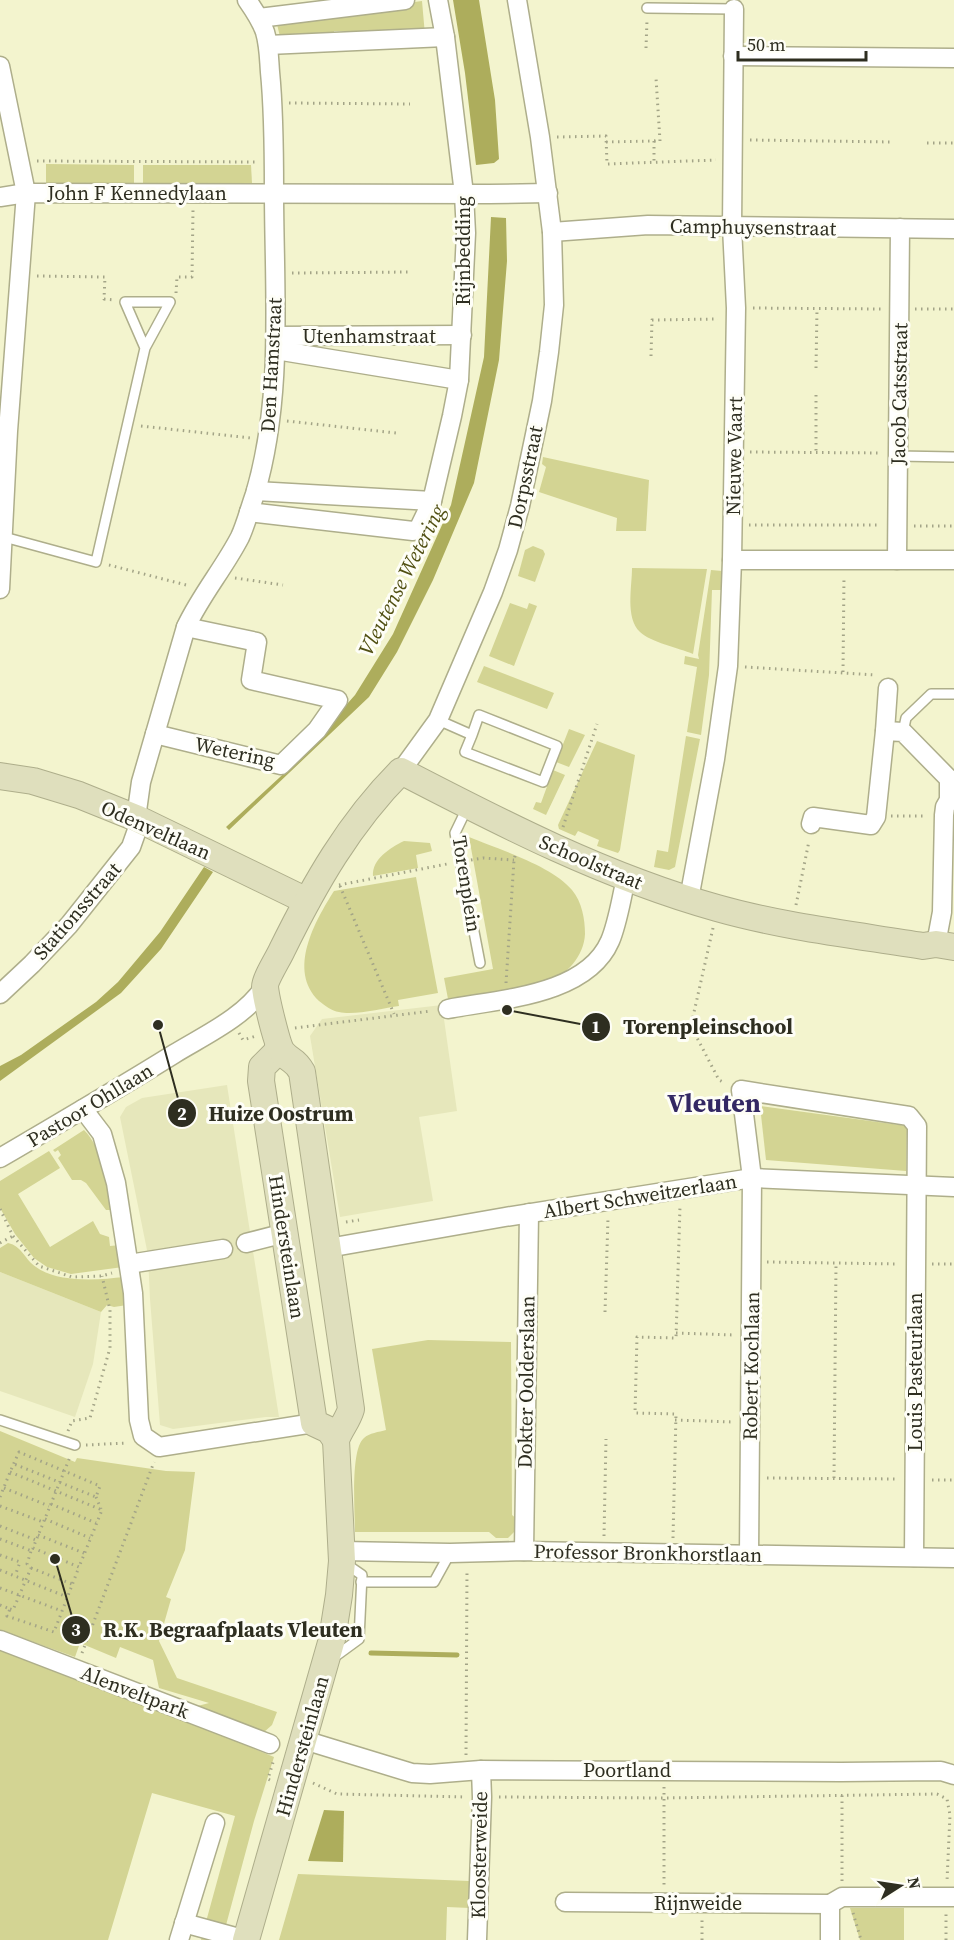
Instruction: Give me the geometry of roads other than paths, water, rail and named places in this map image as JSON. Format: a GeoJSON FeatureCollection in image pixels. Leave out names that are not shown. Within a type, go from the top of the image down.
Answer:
{"type":"FeatureCollection","features":[{"type":"Feature","properties":{"kind":"street","name":"Den Hamstraat"},"geometry":{"type":"LineString","coordinates":[[136,818],[141,782],[186,627],[195,608],[241,535],[256,491],[270,420],[276,343],[273,103],[265,32],[248,0]]}},
{"type":"Feature","properties":{"kind":"street"},"geometry":{"type":"LineString","coordinates":[[259,18],[405,0]]}},
{"type":"Feature","properties":{"kind":"street","name":"Rijnbedding"},"geometry":{"type":"LineString","coordinates":[[249,512],[413,531],[418,528],[432,501],[459,380],[466,233],[464,194],[445,37],[438,0]]}},
{"type":"Feature","properties":{"kind":"street","name":"Dorpsstraat"},"geometry":{"type":"LineString","coordinates":[[307,901],[332,880],[352,826],[400,771],[438,720],[493,592],[520,507],[549,352],[554,305],[552,232],[548,193],[525,38],[517,0]]}},
{"type":"Feature","properties":{"kind":"street","name":"Nieuwe Vaart"},"geometry":{"type":"LineString","coordinates":[[689,899],[715,759],[729,666],[736,314],[732,227],[734,9]]}},
{"type":"Feature","properties":{"kind":"street"},"geometry":{"type":"LineString","coordinates":[[268,45],[445,37]]}},
{"type":"Feature","properties":{"kind":"street"},"geometry":{"type":"LineString","coordinates":[[734,56],[954,58]]}},
{"type":"Feature","properties":{"kind":"street"},"geometry":{"type":"LineString","coordinates":[[0,66],[26,193],[2,516],[4,537],[0,589]]}},
{"type":"Feature","properties":{"kind":"street","name":"John F Kennedylaan"},"geometry":{"type":"LineString","coordinates":[[0,197],[26,193],[548,193]]}},
{"type":"Feature","properties":{"kind":"street","name":"Camphuysenstraat"},"geometry":{"type":"LineString","coordinates":[[552,232],[648,225],[954,229]]}},
{"type":"Feature","properties":{"kind":"street","name":"Jacob Catsstraat"},"geometry":{"type":"LineString","coordinates":[[897,560],[900,228]]}},
{"type":"Feature","properties":{"kind":"street","name":"Utenhamstraat"},"geometry":{"type":"LineString","coordinates":[[276,343],[462,335]]}},
{"type":"Feature","properties":{"kind":"street","name":"Utenhamstraat"},"geometry":{"type":"LineString","coordinates":[[276,343],[459,380]]}},
{"type":"Feature","properties":{"kind":"street"},"geometry":{"type":"LineString","coordinates":[[256,491],[432,501]]}},
{"type":"Feature","properties":{"kind":"street"},"geometry":{"type":"LineString","coordinates":[[732,560],[954,560]]}},
{"type":"Feature","properties":{"kind":"street","name":"Wetering"},"geometry":{"type":"LineString","coordinates":[[155,734],[281,765],[317,730],[338,700],[250,680],[258,642],[186,627]]}},
{"type":"Feature","properties":{"kind":"street"},"geometry":{"type":"LineString","coordinates":[[811,824],[813,817],[873,821],[894,732],[888,688]]}},
{"type":"Feature","properties":{"kind":"street"},"geometry":{"type":"LineString","coordinates":[[894,732],[949,779],[942,912],[945,945]]}},
{"type":"Feature","properties":{"kind":"street","name":"Schoolstraat"},"geometry":{"type":"LineString","coordinates":[[400,771],[468,806],[626,879],[754,918],[923,946],[945,945]]}},
{"type":"Feature","properties":{"kind":"street","name":"Odenveltlaan"},"geometry":{"type":"LineString","coordinates":[[0,776],[33,781],[79,795],[136,818],[307,901]]}},
{"type":"Feature","properties":{"kind":"street","name":"Stationsstraat"},"geometry":{"type":"LineString","coordinates":[[0,994],[69,925],[104,883],[131,847],[137,830],[136,818]]}},
{"type":"Feature","properties":{"kind":"street"},"geometry":{"type":"LineString","coordinates":[[448,1009],[545,991],[575,979],[589,969],[609,943],[626,879]]}},
{"type":"Feature","properties":{"kind":"street"},"geometry":{"type":"LineString","coordinates":[[277,1039],[265,986],[307,901]]}},
{"type":"Feature","properties":{"kind":"street","name":"Pastoor Ohllaan"},"geometry":{"type":"LineString","coordinates":[[0,1158],[231,1019],[252,1003],[265,986]]}},
{"type":"Feature","properties":{"kind":"street","name":"Hindersteinlaan"},"geometry":{"type":"LineString","coordinates":[[277,1039],[276,1053],[264,1064],[260,1073],[314,1423]]}},
{"type":"Feature","properties":{"kind":"street","name":"Hindersteinlaan"},"geometry":{"type":"LineString","coordinates":[[246,1940],[352,1567],[336,1440],[351,1409],[302,1072],[298,1064],[286,1057],[277,1039]]}},
{"type":"Feature","properties":{"kind":"street","name":"Robert Kochlaan"},"geometry":{"type":"LineString","coordinates":[[741,1090],[752,1178],[749,1555]]}},
{"type":"Feature","properties":{"kind":"street","name":"Louis Pasteurlaan"},"geometry":{"type":"LineString","coordinates":[[741,1090],[909,1116],[917,1126],[914,1557]]}},
{"type":"Feature","properties":{"kind":"street"},"geometry":{"type":"LineString","coordinates":[[83,1109],[102,1134],[116,1183],[133,1293],[139,1420],[143,1436],[159,1447],[314,1423],[328,1430],[336,1440]]}},
{"type":"Feature","properties":{"kind":"street","name":"Albert Schweitzerlaan"},"geometry":{"type":"LineString","coordinates":[[328,1248],[752,1178],[954,1187]]}},
{"type":"Feature","properties":{"kind":"street","name":"Dokter Oolderslaan"},"geometry":{"type":"LineString","coordinates":[[524,1551],[529,1214]]}},
{"type":"Feature","properties":{"kind":"street"},"geometry":{"type":"LineString","coordinates":[[246,1243],[285,1233]]}},
{"type":"Feature","properties":{"kind":"street"},"geometry":{"type":"LineString","coordinates":[[129,1264],[224,1249]]}},
{"type":"Feature","properties":{"kind":"street","name":"Professor Bronkhorstlaan"},"geometry":{"type":"LineString","coordinates":[[352,1567],[459,1553],[524,1551],[954,1558]]}},
{"type":"Feature","properties":{"kind":"street","name":"Alenveltpark"},"geometry":{"type":"LineString","coordinates":[[0,1640],[270,1744]]}},
{"type":"Feature","properties":{"kind":"street","name":"Poortland"},"geometry":{"type":"LineString","coordinates":[[304,1740],[412,1773],[429,1774],[473,1770],[663,1770],[941,1771],[954,1775]]}},
{"type":"Feature","properties":{"kind":"street","name":"Kloosterweide"},"geometry":{"type":"LineString","coordinates":[[473,1770],[482,1797],[477,1940]]}},
{"type":"Feature","properties":{"kind":"street"},"geometry":{"type":"LineString","coordinates":[[215,1823],[181,1931],[246,1940]]}},
{"type":"Feature","properties":{"kind":"street","name":"Rijnweide"},"geometry":{"type":"LineString","coordinates":[[565,1902],[664,1903],[950,1897]]}},
{"type":"Feature","properties":{"kind":"street"},"geometry":{"type":"LineString","coordinates":[[830,1940],[840,1899]]}},
{"type":"Feature","properties":{"kind":"lane"},"geometry":{"type":"LineString","coordinates":[[647,8],[734,9]]}},
{"type":"Feature","properties":{"kind":"lane"},"geometry":{"type":"LineString","coordinates":[[4,537],[96,562],[144,348],[170,302],[125,302],[144,348]]}},
{"type":"Feature","properties":{"kind":"lane"},"geometry":{"type":"LineString","coordinates":[[898,454],[954,457]]}},
{"type":"Feature","properties":{"kind":"lane"},"geometry":{"type":"LineString","coordinates":[[894,732],[931,694],[954,694]]}},
{"type":"Feature","properties":{"kind":"lane"},"geometry":{"type":"LineString","coordinates":[[479,715],[557,746],[543,782],[465,752],[471,735],[479,715]]}},
{"type":"Feature","properties":{"kind":"lane"},"geometry":{"type":"LineString","coordinates":[[438,720],[471,735]]}},
{"type":"Feature","properties":{"kind":"lane","name":"Torenplein"},"geometry":{"type":"LineString","coordinates":[[468,806],[455,832],[480,963]]}},
{"type":"Feature","properties":{"kind":"lane"},"geometry":{"type":"LineString","coordinates":[[0,1420],[75,1445]]}},
{"type":"Feature","properties":{"kind":"lane"},"geometry":{"type":"LineString","coordinates":[[326,1663],[359,1639],[352,1567],[434,1582],[459,1553]]}},
{"type":"Feature","properties":{"kind":"waterway"},"geometry":{"type":"LineString","coordinates":[[371,1653],[457,1655]]}},
{"type":"Feature","properties":{"kind":"place","name":"Torenpleinschool"},"geometry":{"type":"Point","coordinates":[507,1010]}},
{"type":"Feature","properties":{"kind":"place","name":"Huize Oostrum"},"geometry":{"type":"Point","coordinates":[158,1025]}},
{"type":"Feature","properties":{"kind":"place","name":"R.K. Begraafplaats Vleuten"},"geometry":{"type":"Point","coordinates":[55,1559]}},
{"type":"Feature","properties":{"kind":"district","name":"Vleuten"},"geometry":{"type":"Point","coordinates":[714,1103]}},
{"type":"Feature","properties":{"kind":"water label","name":"Vleutense Wetering"},"geometry":{"type":"Point","coordinates":[402,580]}}]}
